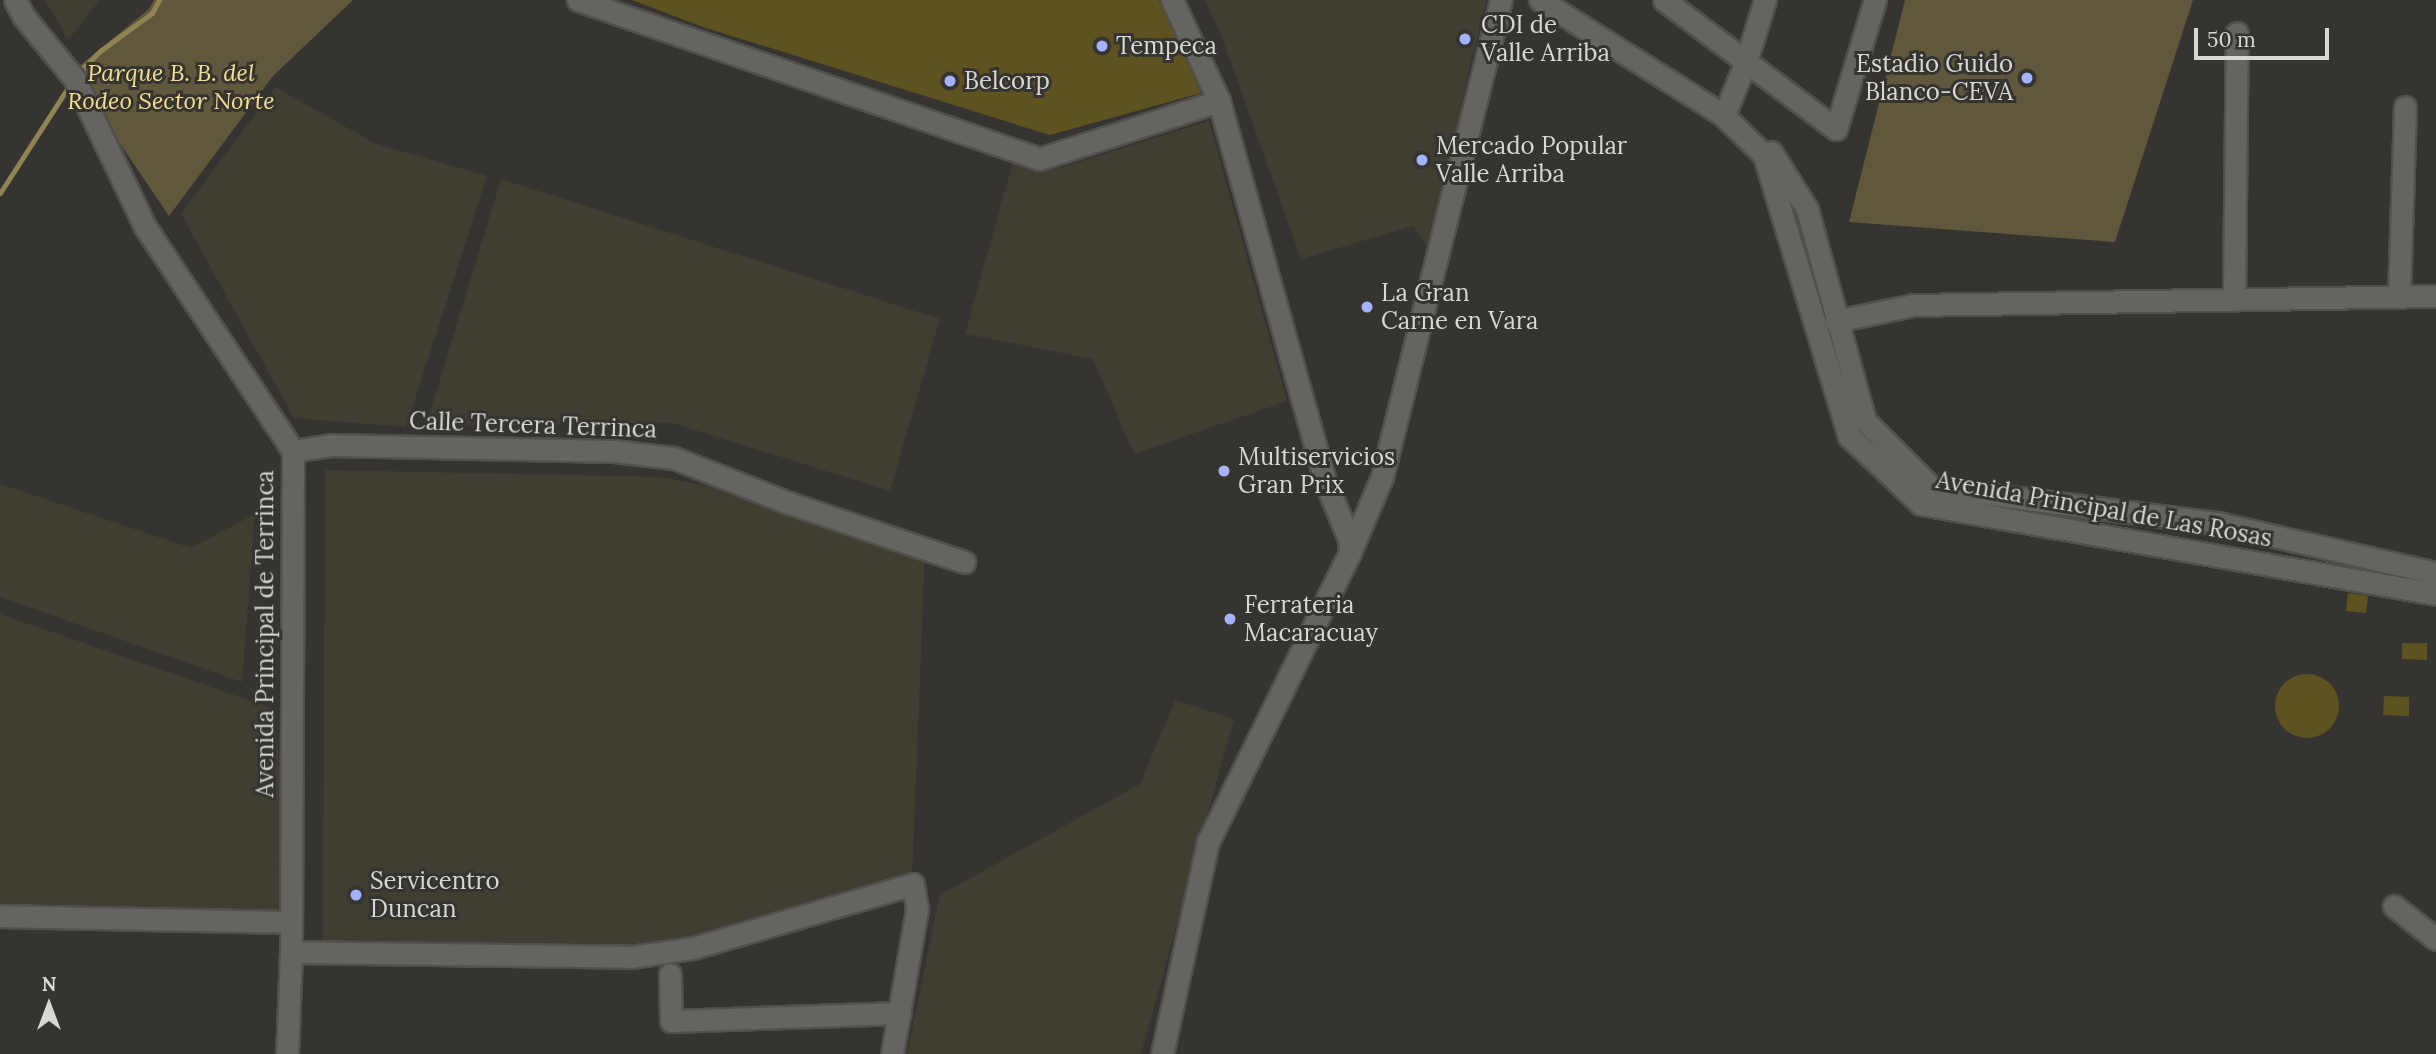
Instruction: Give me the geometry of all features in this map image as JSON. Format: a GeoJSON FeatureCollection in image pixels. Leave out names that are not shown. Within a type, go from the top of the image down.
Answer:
{"type":"FeatureCollection","features":[{"type":"Feature","properties":{"kind":"street","name":"Avenida Principal de Terrinca"},"geometry":{"type":"LineString","coordinates":[[15,0],[24,17],[74,78],[144,225],[293,451],[291,952],[287,1054]]}},
{"type":"Feature","properties":{"kind":"street"},"geometry":{"type":"LineString","coordinates":[[578,0],[1039,159],[1219,101]]}},
{"type":"Feature","properties":{"kind":"street"},"geometry":{"type":"LineString","coordinates":[[1172,0],[1219,101],[1326,483],[1349,539],[1350,552]]}},
{"type":"Feature","properties":{"kind":"street"},"geometry":{"type":"LineString","coordinates":[[1162,1054],[1208,842],[1350,552],[1382,477],[1500,0]]}},
{"type":"Feature","properties":{"kind":"street","name":"Avenida Principal de Las Rosas"},"geometry":{"type":"LineString","coordinates":[[1541,0],[1722,114],[1764,155],[1849,436],[1922,505],[2436,594]]}},
{"type":"Feature","properties":{"kind":"street"},"geometry":{"type":"LineString","coordinates":[[1559,0],[1680,75],[1727,108],[1770,150],[1807,209],[1865,421],[1931,487],[2222,524],[2436,573]]}},
{"type":"Feature","properties":{"kind":"street"},"geometry":{"type":"LineString","coordinates":[[1664,0],[1836,129],[1875,0]]}},
{"type":"Feature","properties":{"kind":"street"},"geometry":{"type":"LineString","coordinates":[[1727,108],[1746,61],[1765,0]]}},
{"type":"Feature","properties":{"kind":"street"},"geometry":{"type":"LineString","coordinates":[[2234,300],[2237,33]]}},
{"type":"Feature","properties":{"kind":"street"},"geometry":{"type":"LineString","coordinates":[[2399,297],[2405,107]]}},
{"type":"Feature","properties":{"kind":"street"},"geometry":{"type":"LineString","coordinates":[[1836,321],[1913,305],[2436,296]]}},
{"type":"Feature","properties":{"kind":"street","name":"Calle Tercera Terrinca"},"geometry":{"type":"LineString","coordinates":[[293,451],[331,445],[614,451],[674,458],[789,503],[964,562]]}},
{"type":"Feature","properties":{"kind":"street"},"geometry":{"type":"LineString","coordinates":[[291,952],[631,957],[693,947],[913,884],[917,909],[892,1054]]}},
{"type":"Feature","properties":{"kind":"street"},"geometry":{"type":"LineString","coordinates":[[2394,906],[2436,939]]}},
{"type":"Feature","properties":{"kind":"street"},"geometry":{"type":"LineString","coordinates":[[0,916],[290,922]]}},
{"type":"Feature","properties":{"kind":"street"},"geometry":{"type":"LineString","coordinates":[[670,974],[671,1021],[900,1013]]}},
{"type":"Feature","properties":{"kind":"shaded area"},"geometry":{"type":"Polygon","coordinates":[[[45,0],[100,0],[68,40],[45,0]]]}},
{"type":"Feature","properties":{"kind":"shaded area"},"geometry":{"type":"Polygon","coordinates":[[[1205,0],[1487,0],[1467,78],[1435,259],[1413,226],[1301,259],[1220,32],[1205,0]]]}},
{"type":"Feature","properties":{"kind":"shaded area"},"geometry":{"type":"Polygon","coordinates":[[[275,87],[376,144],[487,176],[406,427],[294,418],[181,214],[275,87]]]}},
{"type":"Feature","properties":{"kind":"shaded area"},"geometry":{"type":"Polygon","coordinates":[[[1209,121],[1287,401],[1134,454],[1093,359],[965,334],[1013,161],[1057,169],[1209,121]]]}},
{"type":"Feature","properties":{"kind":"shaded area"},"geometry":{"type":"Polygon","coordinates":[[[501,179],[940,319],[890,491],[672,423],[426,426],[501,179]]]}},
{"type":"Feature","properties":{"kind":"shaded area"},"geometry":{"type":"Polygon","coordinates":[[[325,470],[662,477],[789,503],[925,552],[912,880],[631,957],[323,942],[325,470]]]}},
{"type":"Feature","properties":{"kind":"shaded area"},"geometry":{"type":"Polygon","coordinates":[[[0,484],[191,548],[255,514],[242,682],[0,597],[0,484]]]}},
{"type":"Feature","properties":{"kind":"shaded area"},"geometry":{"type":"Polygon","coordinates":[[[0,614],[275,709],[289,910],[0,908],[0,614]]]}},
{"type":"Feature","properties":{"kind":"shaded area"},"geometry":{"type":"Polygon","coordinates":[[[1175,700],[1234,719],[1141,1054],[907,1054],[940,895],[1140,784],[1175,700]]]}},
{"type":"Feature","properties":{"kind":"green space","name":"Parque B. B. del Rodeo Sector Norte"},"geometry":{"type":"Polygon","coordinates":[[[154,0],[353,0],[273,76],[169,216],[102,117],[78,67],[149,9],[154,0]]]}},
{"type":"Feature","properties":{"kind":"green space","name":"Estadio Guido Blanco-CEVA"},"geometry":{"type":"Polygon","coordinates":[[[1905,0],[2193,0],[2115,242],[1849,222],[1905,0]]]}},
{"type":"Feature","properties":{"kind":"building"},"geometry":{"type":"Polygon","coordinates":[[[632,0],[1159,0],[1201,93],[1050,135],[703,27],[632,0]]]}},
{"type":"Feature","properties":{"kind":"building"},"geometry":{"type":"Polygon","coordinates":[[[2348,593],[2368,596],[2366,613],[2346,611],[2348,593]]]}},
{"type":"Feature","properties":{"kind":"building"},"geometry":{"type":"Polygon","coordinates":[[[2402,643],[2427,643],[2427,660],[2402,659],[2402,643]]]}},
{"type":"Feature","properties":{"kind":"building"},"geometry":{"type":"Polygon","coordinates":[[[2301,674],[2313,674],[2330,683],[2337,694],[2337,718],[2330,729],[2313,738],[2301,738],[2289,733],[2280,724],[2275,712],[2275,700],[2280,688],[2289,679],[2301,674]]]}},
{"type":"Feature","properties":{"kind":"building"},"geometry":{"type":"Polygon","coordinates":[[[2384,696],[2409,697],[2409,716],[2383,715],[2384,696]]]}},
{"type":"Feature","properties":{"kind":"waterway"},"geometry":{"type":"LineString","coordinates":[[77,74],[100,51],[152,13],[159,0]]}},
{"type":"Feature","properties":{"kind":"waterway"},"geometry":{"type":"LineString","coordinates":[[0,193],[71,83]]}},
{"type":"Feature","properties":{"kind":"place","name":"CDI de Valle Arriba"},"geometry":{"type":"Point","coordinates":[1465,39]}},
{"type":"Feature","properties":{"kind":"place","name":"Tempeca"},"geometry":{"type":"Point","coordinates":[1102,46]}},
{"type":"Feature","properties":{"kind":"place","name":"Estadio Guido Blanco-CEVA"},"geometry":{"type":"Point","coordinates":[2027,78]}},
{"type":"Feature","properties":{"kind":"place","name":"Belcorp"},"geometry":{"type":"Point","coordinates":[950,81]}},
{"type":"Feature","properties":{"kind":"place","name":"Mercado Popular Valle Arriba"},"geometry":{"type":"Point","coordinates":[1422,160]}},
{"type":"Feature","properties":{"kind":"place","name":"La Gran Carne en Vara"},"geometry":{"type":"Point","coordinates":[1367,307]}},
{"type":"Feature","properties":{"kind":"place","name":"Multiservicios Gran Prix"},"geometry":{"type":"Point","coordinates":[1224,471]}},
{"type":"Feature","properties":{"kind":"place","name":"Ferrateria Macaracuay"},"geometry":{"type":"Point","coordinates":[1230,619]}},
{"type":"Feature","properties":{"kind":"place","name":"Servicentro Duncan"},"geometry":{"type":"Point","coordinates":[356,895]}}]}
